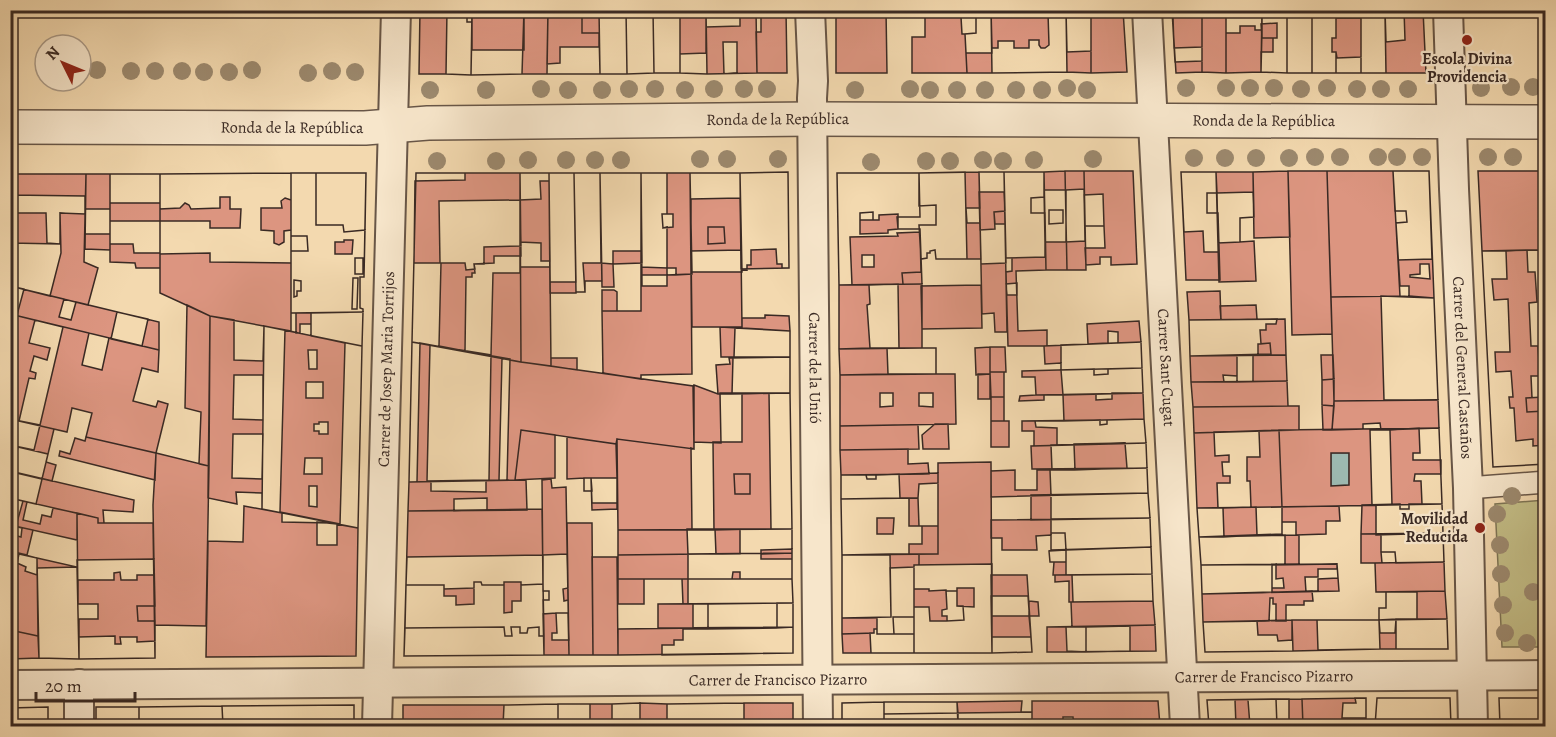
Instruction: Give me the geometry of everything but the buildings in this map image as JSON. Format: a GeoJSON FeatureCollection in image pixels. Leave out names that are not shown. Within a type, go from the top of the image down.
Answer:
{"type":"FeatureCollection","features":[{"type":"Feature","properties":{"kind":"street","name":"Carrer de Josep Maria Torrijos"},"geometry":{"type":"LineString","coordinates":[[376,726],[396,10]]}},
{"type":"Feature","properties":{"kind":"street","name":"Carrer de la Unió"},"geometry":{"type":"LineString","coordinates":[[810,10],[818,726]]}},
{"type":"Feature","properties":{"kind":"street","name":"Carrer Sant Cugat"},"geometry":{"type":"LineString","coordinates":[[1148,10],[1185,726]]}},
{"type":"Feature","properties":{"kind":"street","name":"Carrer del General Castaños"},"geometry":{"type":"LineString","coordinates":[[1448,10],[1468,488],[1473,726]]}},
{"type":"Feature","properties":{"kind":"street","name":"Ronda de la República"},"geometry":{"type":"LineString","coordinates":[[10,127],[365,128],[428,123],[813,119],[1545,123]]}},
{"type":"Feature","properties":{"kind":"street"},"geometry":{"type":"LineString","coordinates":[[1468,488],[1545,482]]}},
{"type":"Feature","properties":{"kind":"street","name":"Carrer de Francisco Pizarro"},"geometry":{"type":"LineString","coordinates":[[10,685],[1545,675]]}},
{"type":"Feature","properties":{"kind":"street"},"geometry":{"type":"LineString","coordinates":[[79,684],[79,726]]}},
{"type":"Feature","properties":{"kind":"shaded area"},"geometry":{"type":"Polygon","coordinates":[[[1545,500],[1546,631],[1540,632],[1540,640],[1545,640],[1545,647],[1502,647],[1495,504],[1545,500]]]}},
{"type":"Feature","properties":{"kind":"water"},"geometry":{"type":"Polygon","coordinates":[[[1331,453],[1349,453],[1349,485],[1331,486],[1331,453]]]}},
{"type":"Feature","properties":{"kind":"place","name":"Escola Divina Providencia"},"geometry":{"type":"Point","coordinates":[1467,40]}},
{"type":"Feature","properties":{"kind":"place","name":"Movilidad Reducida"},"geometry":{"type":"Point","coordinates":[1480,528]}}]}
